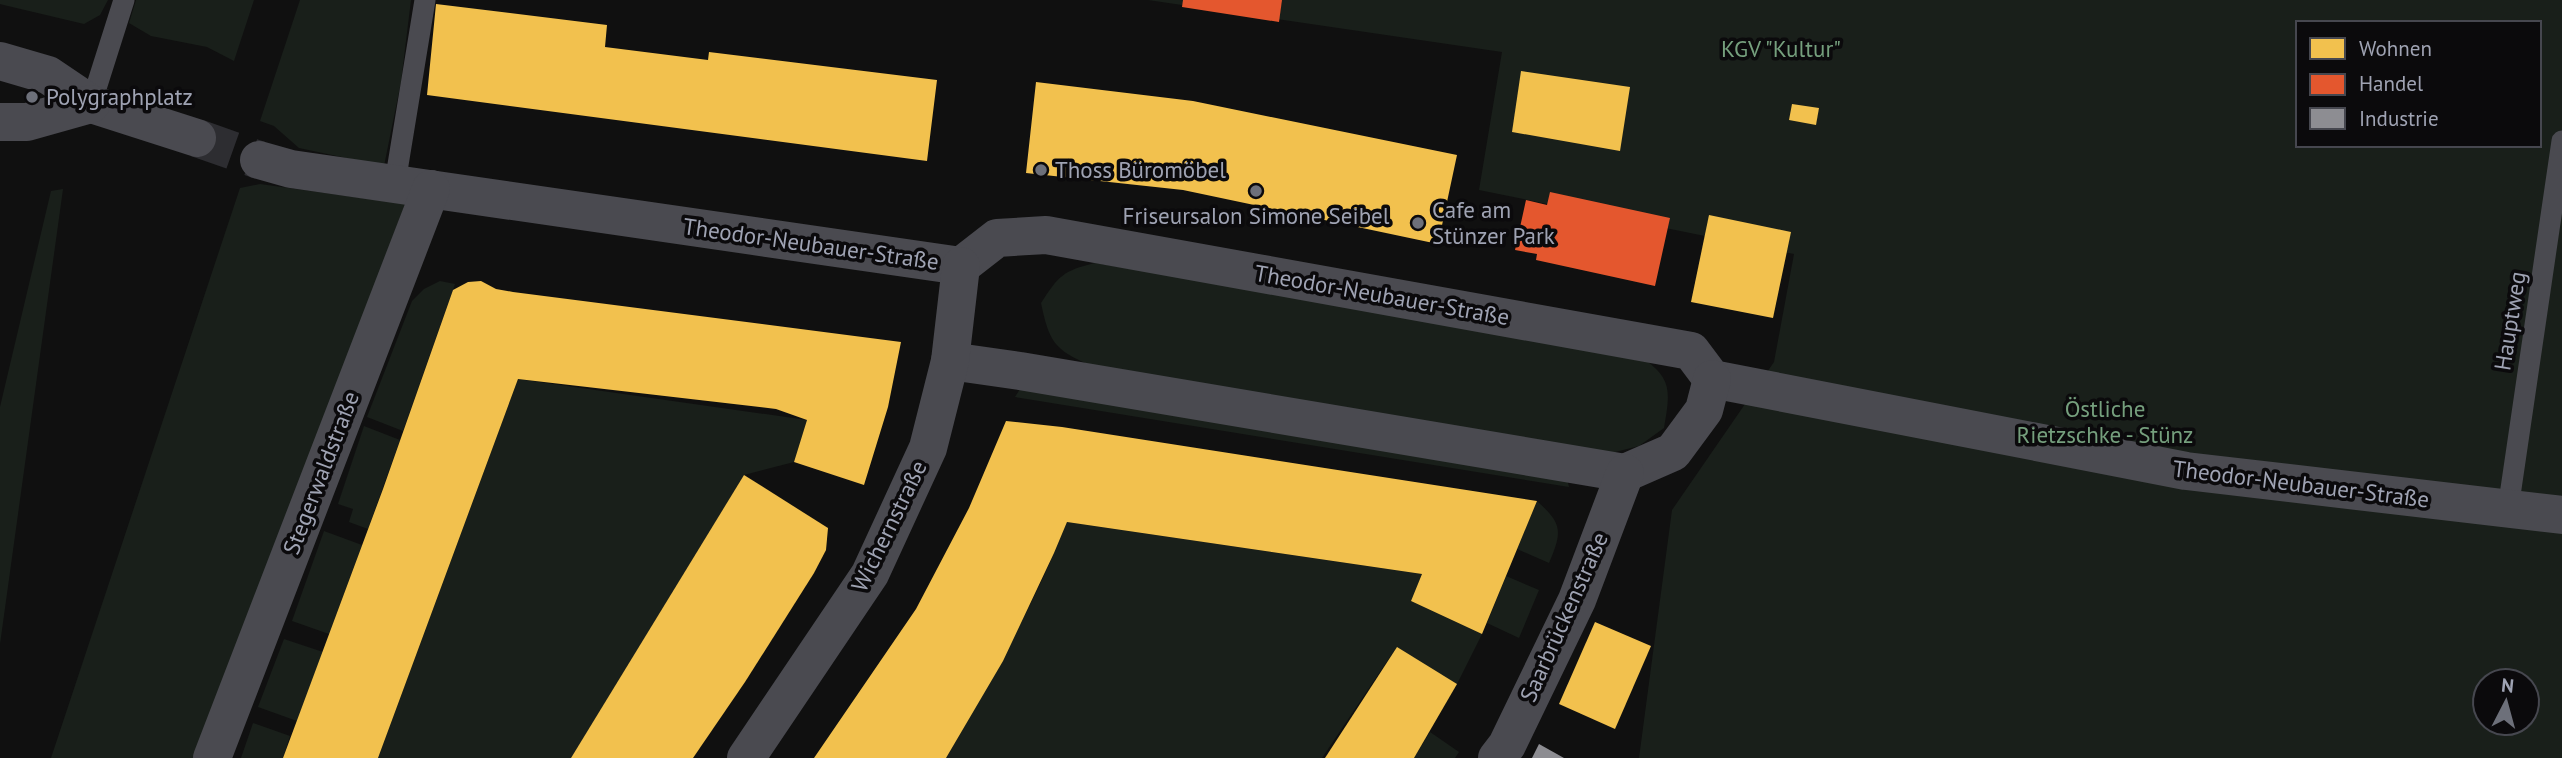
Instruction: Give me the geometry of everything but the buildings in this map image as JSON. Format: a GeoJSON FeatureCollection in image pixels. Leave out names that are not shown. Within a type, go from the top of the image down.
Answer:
{"type":"FeatureCollection","features":[{"type":"Feature","properties":{"kind":"street"},"geometry":{"type":"LineString","coordinates":[[0,61],[48,75],[91,103],[197,138]]}},
{"type":"Feature","properties":{"kind":"street"},"geometry":{"type":"LineString","coordinates":[[0,122],[27,122],[91,103]]}},
{"type":"Feature","properties":{"kind":"street","name":"Theodor-Neubauer-Straße"},"geometry":{"type":"LineString","coordinates":[[259,160],[291,169],[961,266],[997,238],[1046,234],[1691,351],[1712,379],[2186,471],[2562,515]]}},
{"type":"Feature","properties":{"kind":"street","name":"Stegerwaldstraße"},"geometry":{"type":"LineString","coordinates":[[212,758],[431,189]]}},
{"type":"Feature","properties":{"kind":"street","name":"Wichernstraße"},"geometry":{"type":"LineString","coordinates":[[746,758],[870,574],[928,448],[950,361],[961,266]]}},
{"type":"Feature","properties":{"kind":"street"},"geometry":{"type":"LineString","coordinates":[[950,361],[1625,473],[1673,452],[1704,410],[1712,379]]}},
{"type":"Feature","properties":{"kind":"street","name":"Saarbrückenstraße"},"geometry":{"type":"LineString","coordinates":[[1497,758],[1507,745],[1577,600],[1625,473]]}},
{"type":"Feature","properties":{"kind":"lane"},"geometry":{"type":"LineString","coordinates":[[91,103],[124,0]]}},
{"type":"Feature","properties":{"kind":"lane"},"geometry":{"type":"LineString","coordinates":[[394,183],[425,0]]}},
{"type":"Feature","properties":{"kind":"lane","name":"Hauptweg"},"geometry":{"type":"LineString","coordinates":[[2508,509],[2562,141]]}},
{"type":"Feature","properties":{"kind":"green space"},"geometry":{"type":"Polygon","coordinates":[[[0,0],[108,0],[100,15],[84,24],[0,4],[0,0]]]}},
{"type":"Feature","properties":{"kind":"green space"},"geometry":{"type":"Polygon","coordinates":[[[136,0],[254,0],[234,61],[207,47],[151,36],[129,23],[136,0]]]}},
{"type":"Feature","properties":{"kind":"green space"},"geometry":{"type":"Polygon","coordinates":[[[300,0],[411,0],[401,82],[384,166],[299,148],[274,126],[260,121],[300,0]]]}},
{"type":"Feature","properties":{"kind":"green space","name":"Östliche Rietzschke - Stünz"},"geometry":{"type":"Polygon","coordinates":[[[1148,0],[2562,0],[2562,758],[1639,758],[1672,510],[1774,362],[1794,254],[1479,190],[1502,52],[1148,0]]]}},
{"type":"Feature","properties":{"kind":"green space"},"geometry":{"type":"Polygon","coordinates":[[[260,184],[405,204],[198,758],[51,758],[240,188],[260,184]]]}},
{"type":"Feature","properties":{"kind":"green space"},"geometry":{"type":"Polygon","coordinates":[[[63,189],[0,644],[0,407],[51,191],[63,189]]]}},
{"type":"Feature","properties":{"kind":"green space"},"geometry":{"type":"Polygon","coordinates":[[[1095,263],[1636,353],[1657,370],[1666,385],[1668,402],[1664,428],[1639,446],[1607,454],[1090,365],[1068,354],[1055,343],[1047,327],[1041,303],[1062,276],[1095,263]]]}},
{"type":"Feature","properties":{"kind":"green space"},"geometry":{"type":"Polygon","coordinates":[[[440,281],[455,284],[403,431],[367,417],[412,301],[424,289],[440,281]]]}},
{"type":"Feature","properties":{"kind":"green space"},"geometry":{"type":"Polygon","coordinates":[[[518,379],[807,420],[794,462],[744,475],[571,758],[378,758],[518,379]]]}},
{"type":"Feature","properties":{"kind":"green space"},"geometry":{"type":"Polygon","coordinates":[[[1020,389],[1567,479],[1569,487],[1015,397],[1020,389]]]}},
{"type":"Feature","properties":{"kind":"green space"},"geometry":{"type":"Polygon","coordinates":[[[364,426],[400,440],[368,529],[349,522],[353,509],[338,504],[364,426]]]}},
{"type":"Feature","properties":{"kind":"green space"},"geometry":{"type":"Polygon","coordinates":[[[1537,501],[1552,516],[1558,529],[1549,563],[1517,549],[1537,501]]]}},
{"type":"Feature","properties":{"kind":"green space"},"geometry":{"type":"Polygon","coordinates":[[[1067,522],[1422,574],[1411,601],[1482,634],[1457,684],[1396,648],[1322,758],[946,758],[1026,613],[1067,522]]]}},
{"type":"Feature","properties":{"kind":"green space"},"geometry":{"type":"Polygon","coordinates":[[[324,531],[362,545],[329,634],[292,621],[324,531]]]}},
{"type":"Feature","properties":{"kind":"green space"},"geometry":{"type":"Polygon","coordinates":[[[1506,576],[1539,590],[1519,638],[1487,623],[1506,576]]]}},
{"type":"Feature","properties":{"kind":"green space"},"geometry":{"type":"Polygon","coordinates":[[[284,639],[323,652],[297,721],[258,707],[284,639]]]}},
{"type":"Feature","properties":{"kind":"green space"},"geometry":{"type":"Polygon","coordinates":[[[253,723],[290,736],[283,758],[241,758],[253,723]]]}},
{"type":"Feature","properties":{"kind":"green space"},"geometry":{"type":"Polygon","coordinates":[[[1430,732],[1459,752],[1455,758],[1414,758],[1430,732]]]}},
{"type":"Feature","properties":{"kind":"tunnel"},"geometry":{"type":"LineString","coordinates":[[197,138],[259,160]]}},
{"type":"Feature","properties":{"kind":"place","name":"Polygraphplatz"},"geometry":{"type":"Point","coordinates":[32,97]}},
{"type":"Feature","properties":{"kind":"place","name":"Thoss Büromöbel"},"geometry":{"type":"Point","coordinates":[1041,170]}},
{"type":"Feature","properties":{"kind":"place","name":"Friseursalon Simone Seibel"},"geometry":{"type":"Point","coordinates":[1256,191]}},
{"type":"Feature","properties":{"kind":"place","name":"Cafe am Stünzer Park"},"geometry":{"type":"Point","coordinates":[1418,223]}},
{"type":"Feature","properties":{"kind":"park label","name":"KGV \"Kultur\""},"geometry":{"type":"Point","coordinates":[1781,49]}}]}
